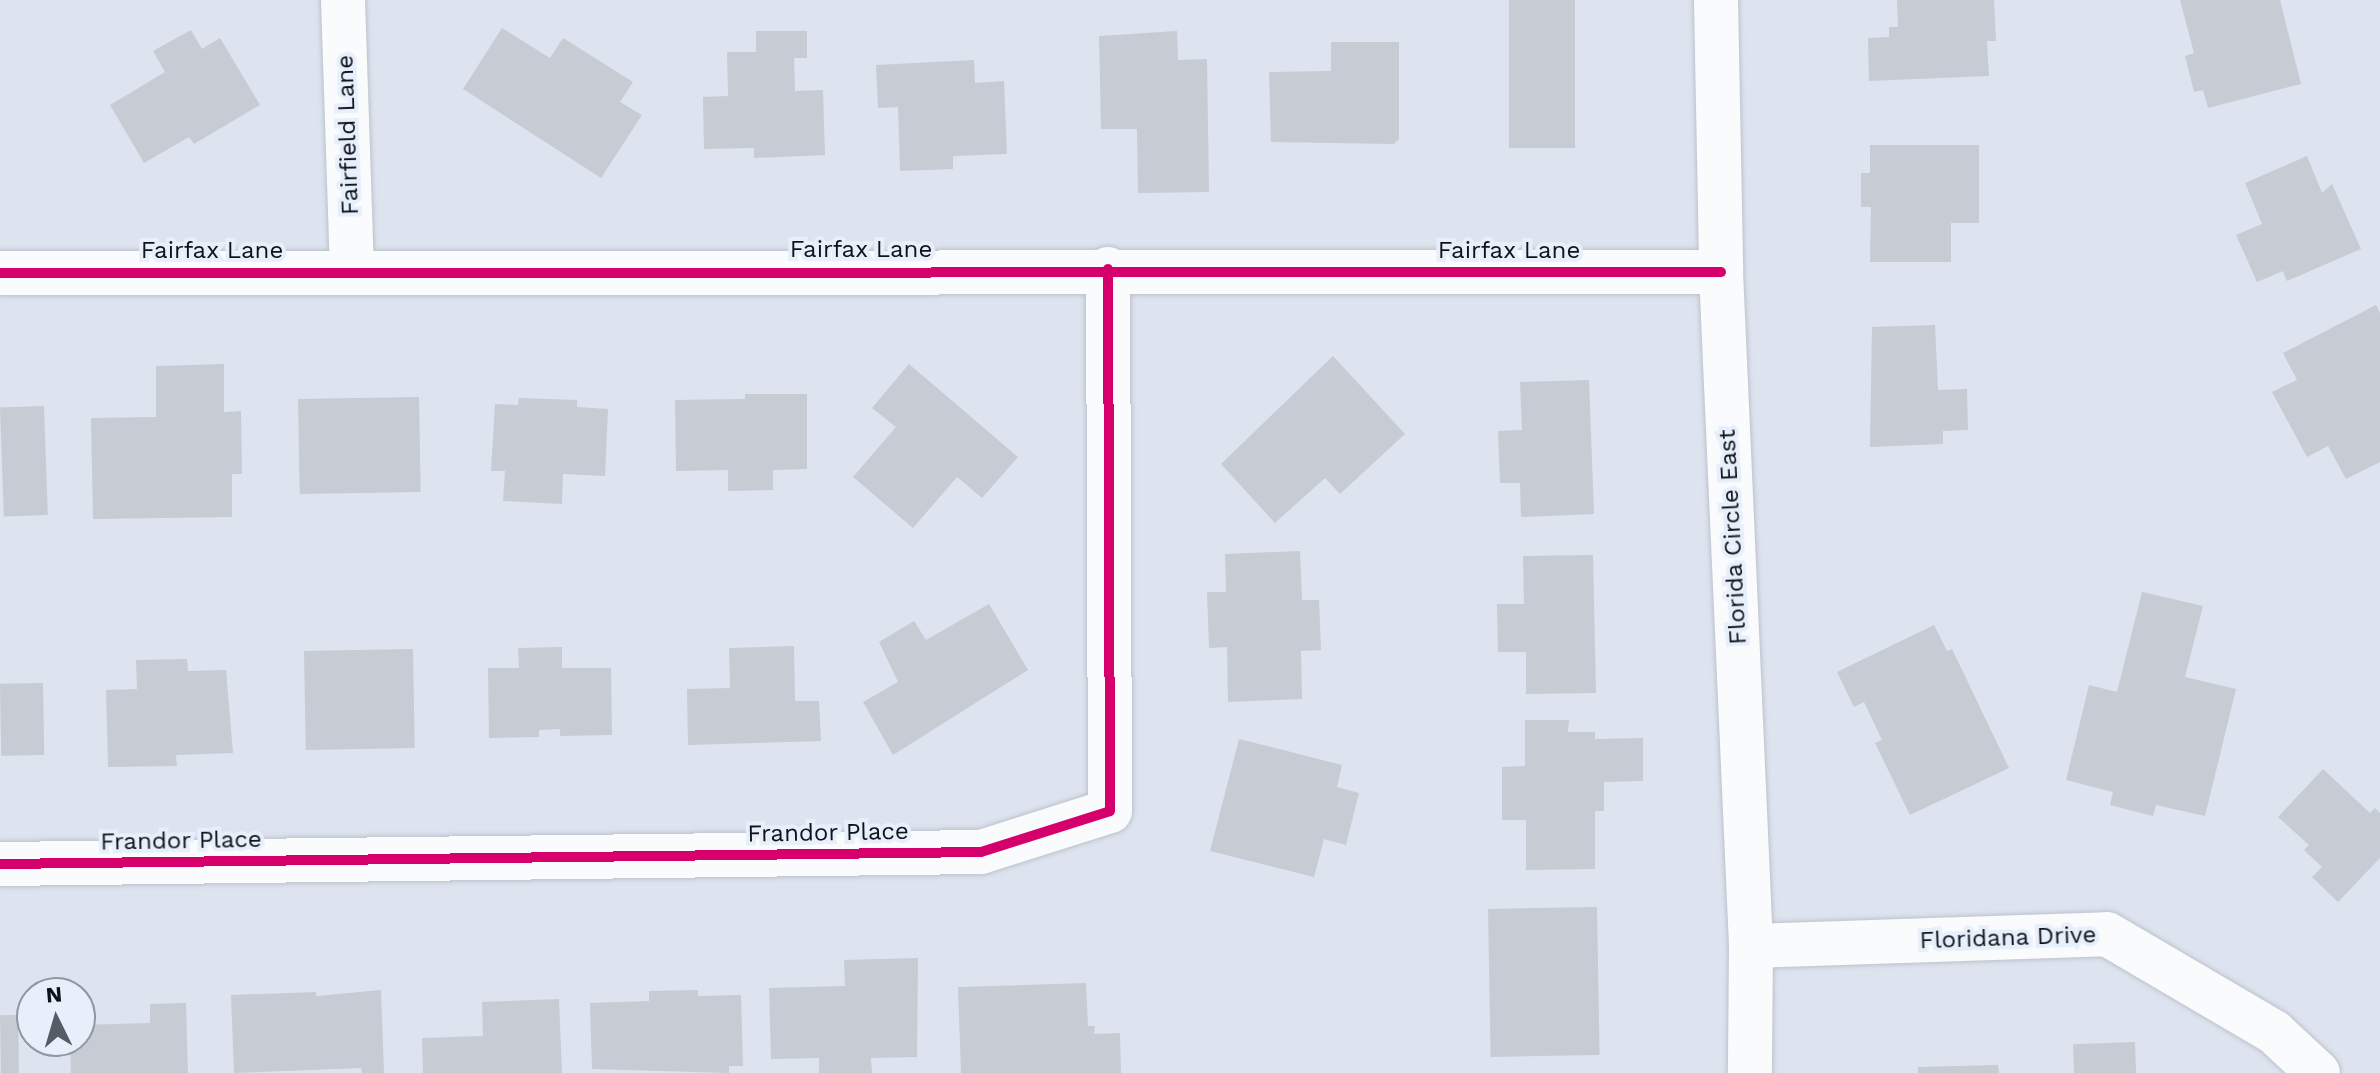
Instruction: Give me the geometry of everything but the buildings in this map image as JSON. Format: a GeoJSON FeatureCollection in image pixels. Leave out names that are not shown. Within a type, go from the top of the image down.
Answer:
{"type":"FeatureCollection","features":[{"type":"Feature","properties":{"kind":"street","name":"Fairfield Lane"},"geometry":{"type":"LineString","coordinates":[[343,0],[352,270]]}},
{"type":"Feature","properties":{"kind":"street","name":"Florida Circle East"},"geometry":{"type":"LineString","coordinates":[[1716,0],[1721,272],[1751,946],[1750,1073]]}},
{"type":"Feature","properties":{"kind":"street","name":"Fairfax Lane"},"geometry":{"type":"LineString","coordinates":[[0,273],[1108,269],[1721,272]]}},
{"type":"Feature","properties":{"kind":"street","name":"Frandor Place"},"geometry":{"type":"LineString","coordinates":[[0,864],[981,852],[1110,811],[1108,269]]}},
{"type":"Feature","properties":{"kind":"street","name":"Floridana Drive"},"geometry":{"type":"LineString","coordinates":[[1751,946],[2107,934],[2274,1032],[2318,1073]]}},
{"type":"Feature","properties":{"kind":"cycle path"},"geometry":{"type":"LineString","coordinates":[[0,864],[981,852],[1110,811],[1108,269]]}},
{"type":"Feature","properties":{"kind":"cycle path"},"geometry":{"type":"LineString","coordinates":[[0,273],[1721,272]]}}]}
